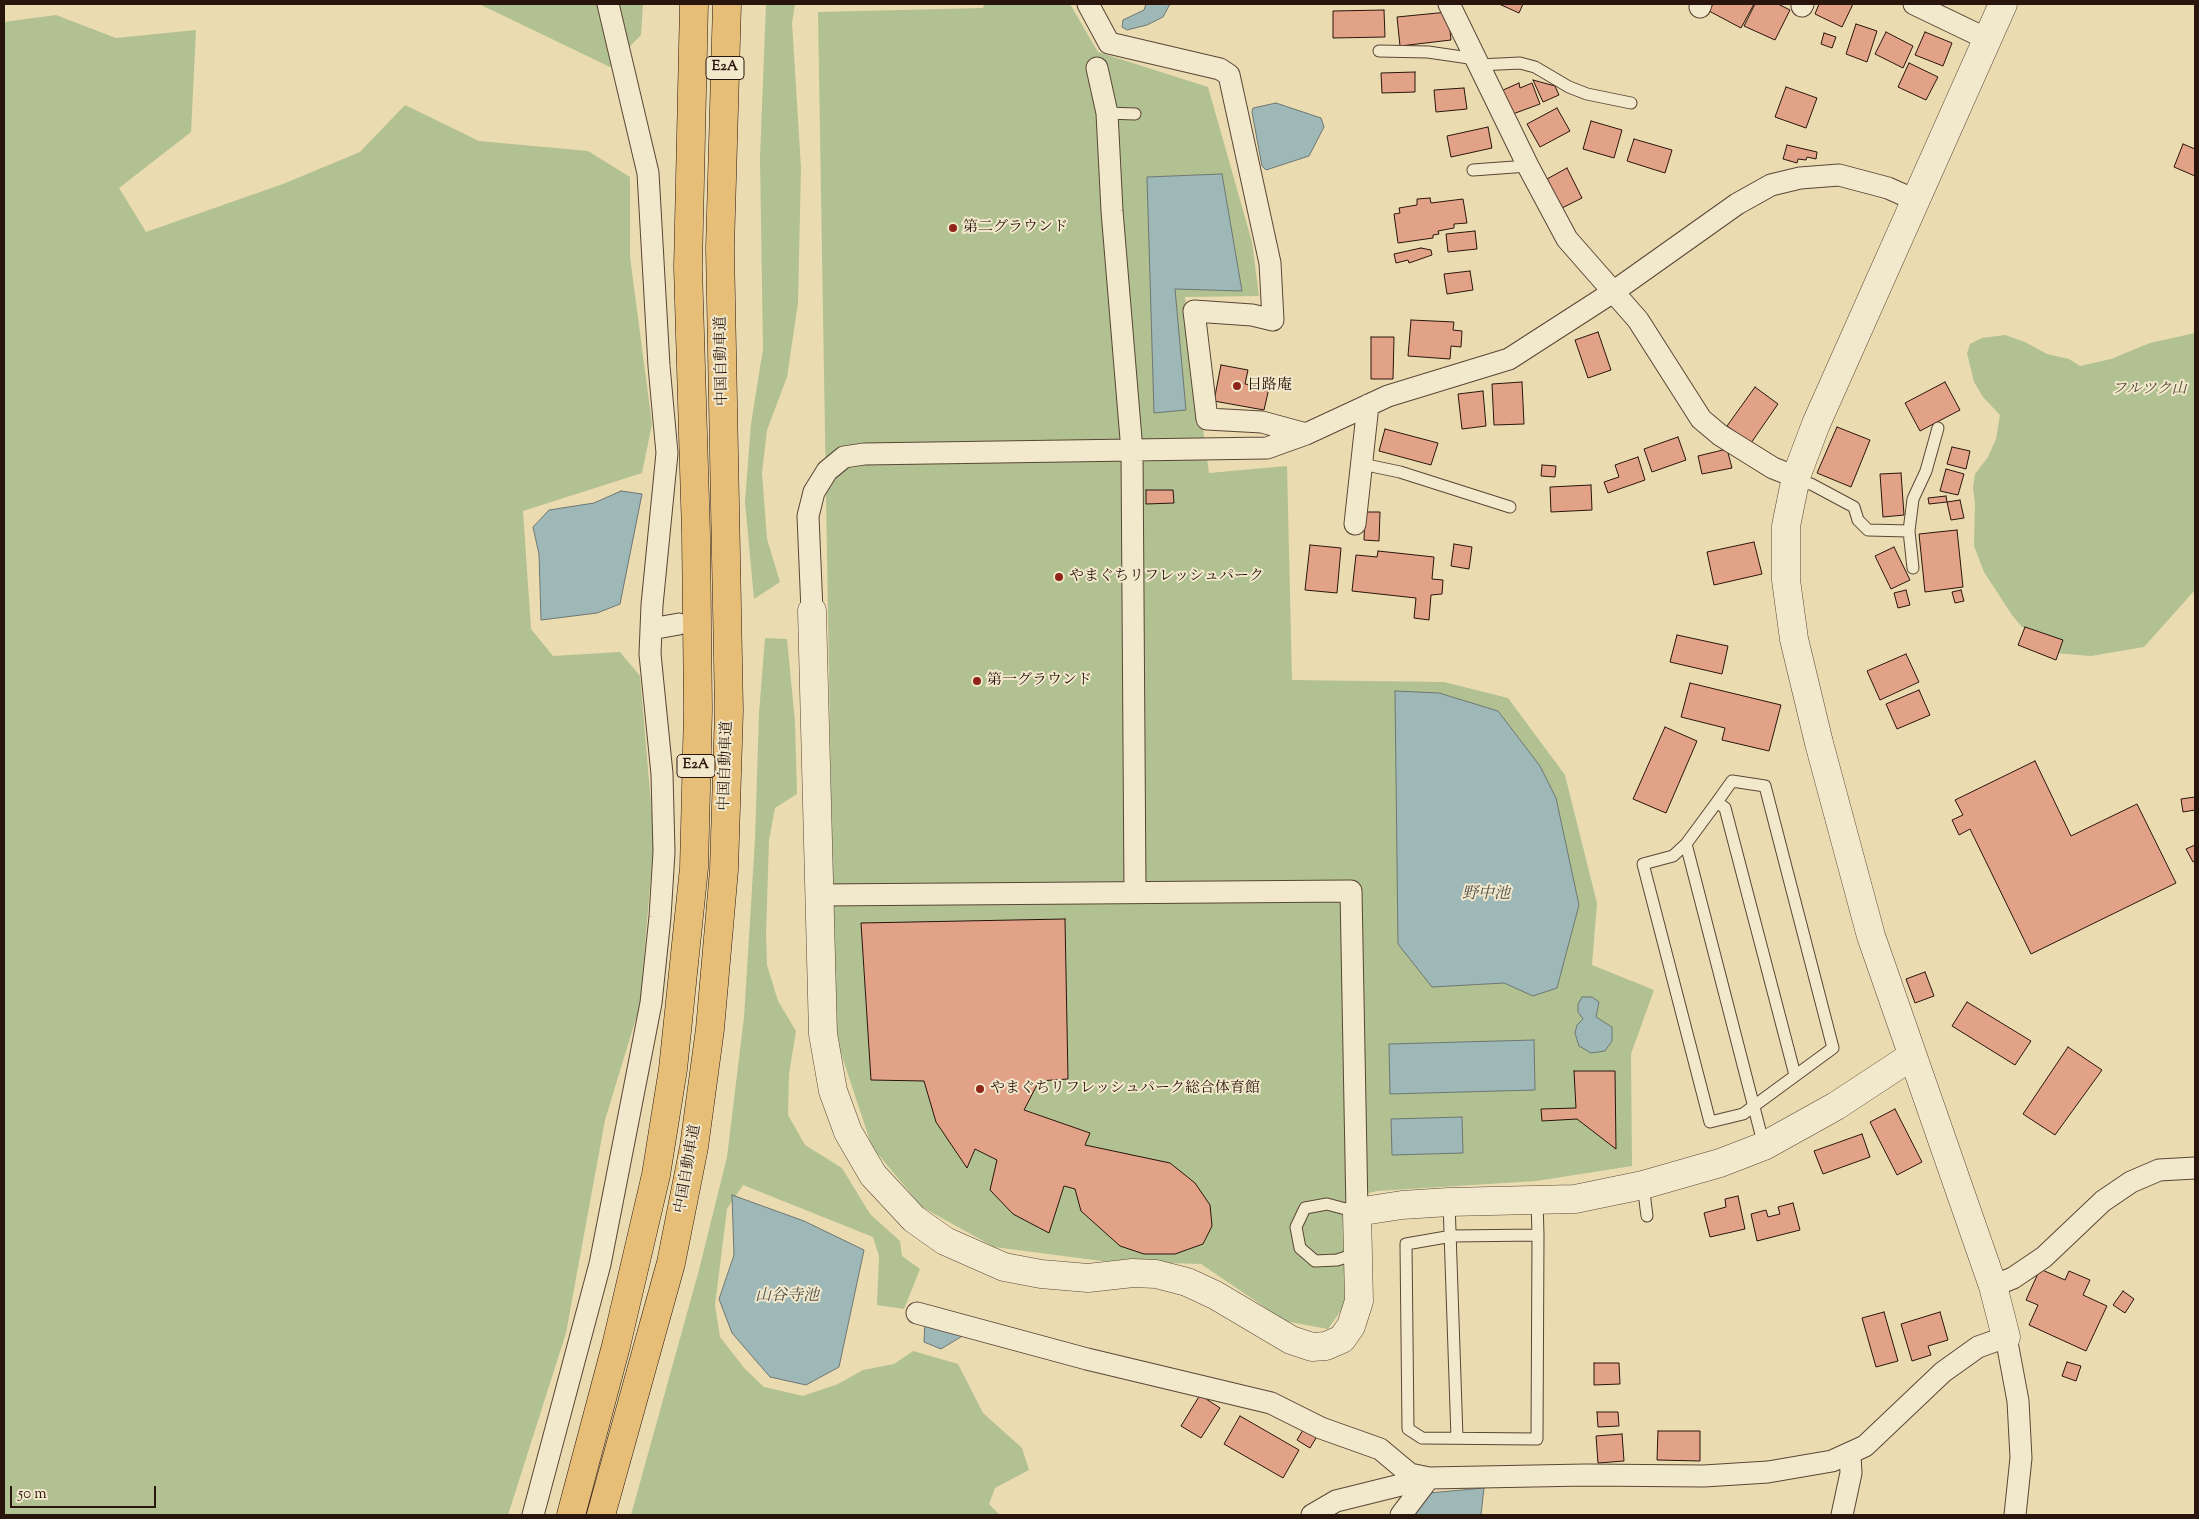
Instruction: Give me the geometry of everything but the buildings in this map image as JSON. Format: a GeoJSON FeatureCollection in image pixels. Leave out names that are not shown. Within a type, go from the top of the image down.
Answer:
{"type":"FeatureCollection","features":[{"type":"Feature","properties":{"kind":"highway","name":"中国自動車道"},"geometry":{"type":"LineString","coordinates":[[571,1515],[616,1346],[656,1175],[674,1060],[693,877],[698,710],[696,534],[688,267],[694,4]]}},
{"type":"Feature","properties":{"kind":"highway","name":"中国自動車道"},"geometry":{"type":"LineString","coordinates":[[601,1515],[671,1263],[694,1147],[710,1029],[724,870],[729,710],[720,248],[727,4]]}},
{"type":"Feature","properties":{"kind":"highway"},"geometry":{"type":"LineString","coordinates":[[723,133],[740,4]]}},
{"type":"Feature","properties":{"kind":"street"},"geometry":{"type":"LineString","coordinates":[[533,1515],[600,1264],[651,1004],[664,852],[662,774],[650,654],[667,453],[659,366],[648,173],[608,4]]}},
{"type":"Feature","properties":{"kind":"street"},"geometry":{"type":"LineString","coordinates":[[1088,4],[1109,43],[1220,69],[1229,75],[1270,263],[1273,320],[1252,315],[1194,311],[1207,419],[1262,422],[1306,434]]}},
{"type":"Feature","properties":{"kind":"street"},"geometry":{"type":"LineString","coordinates":[[1449,4],[1528,166],[1567,239],[1638,320],[1701,419],[1720,435],[1796,480]]}},
{"type":"Feature","properties":{"kind":"street"},"geometry":{"type":"LineString","coordinates":[[2003,4],[1841,364],[1796,480],[1786,526],[1786,580],[1794,640],[1871,936],[1993,1286],[2006,1337],[2018,1401],[2021,1458],[2016,1515]]}},
{"type":"Feature","properties":{"kind":"street"},"geometry":{"type":"LineString","coordinates":[[1921,5],[1987,39]]}},
{"type":"Feature","properties":{"kind":"street"},"geometry":{"type":"LineString","coordinates":[[1096,68],[1107,114],[1112,211],[1132,451],[1135,892]]}},
{"type":"Feature","properties":{"kind":"street"},"geometry":{"type":"LineString","coordinates":[[820,895],[1351,891],[1357,1212],[1360,1253],[1359,1301],[1351,1326],[1342,1339],[1326,1346],[1312,1347],[1291,1340],[1215,1295],[1187,1282],[1149,1274],[1133,1273],[1088,1278],[1041,1274],[1004,1268],[945,1241],[914,1219],[873,1175],[848,1132],[833,1091],[823,1034],[808,516],[814,492],[826,471],[844,457],[864,454],[1267,448],[1306,434],[1388,396],[1509,359],[1613,292],[1737,204],[1771,185],[1800,178],[1840,175],[1888,188],[1915,200]]}},
{"type":"Feature","properties":{"kind":"street"},"geometry":{"type":"LineString","coordinates":[[1355,524],[1368,405]]}},
{"type":"Feature","properties":{"kind":"street"},"geometry":{"type":"LineString","coordinates":[[651,629],[678,624]]}},
{"type":"Feature","properties":{"kind":"street"},"geometry":{"type":"LineString","coordinates":[[1357,1212],[1402,1205],[1449,1202],[1575,1199],[1643,1185],[1720,1163],[1764,1146],[1836,1106],[1912,1056]]}},
{"type":"Feature","properties":{"kind":"street"},"geometry":{"type":"LineString","coordinates":[[1993,1286],[2013,1278],[2044,1257],[2103,1201],[2131,1182],[2159,1170],[2195,1168]]}},
{"type":"Feature","properties":{"kind":"street"},"geometry":{"type":"LineString","coordinates":[[917,1313],[1087,1360],[1272,1403],[1321,1428],[1380,1449],[1410,1474],[1429,1478]]}},
{"type":"Feature","properties":{"kind":"street"},"geometry":{"type":"LineString","coordinates":[[1312,1515],[1336,1501],[1429,1478],[1586,1475],[1704,1476],[1749,1474],[1832,1461],[1850,1455],[1865,1446],[1943,1372],[1978,1347],[2006,1337]]}},
{"type":"Feature","properties":{"kind":"street"},"geometry":{"type":"LineString","coordinates":[[1842,1515],[1851,1473],[1850,1455]]}},
{"type":"Feature","properties":{"kind":"street"},"geometry":{"type":"LineString","coordinates":[[1401,1515],[1429,1478]]}},
{"type":"Feature","properties":{"kind":"lane"},"geometry":{"type":"LineString","coordinates":[[1379,51],[1428,52],[1477,62],[1520,64],[1535,67],[1569,87],[1588,94],[1631,103]]}},
{"type":"Feature","properties":{"kind":"lane"},"geometry":{"type":"LineString","coordinates":[[1107,114],[1135,114]]}},
{"type":"Feature","properties":{"kind":"lane"},"geometry":{"type":"LineString","coordinates":[[1473,170],[1528,166]]}},
{"type":"Feature","properties":{"kind":"lane"},"geometry":{"type":"LineString","coordinates":[[1913,568],[1909,530],[1913,499],[1926,471],[1938,428]]}},
{"type":"Feature","properties":{"kind":"lane"},"geometry":{"type":"LineString","coordinates":[[1362,464],[1400,472],[1510,507]]}},
{"type":"Feature","properties":{"kind":"lane"},"geometry":{"type":"LineString","coordinates":[[1796,480],[1811,484],[1854,508],[1858,520],[1868,530],[1909,530]]}},
{"type":"Feature","properties":{"kind":"lane"},"geometry":{"type":"LineString","coordinates":[[1732,781],[1765,786],[1833,1048],[1743,1114],[1710,1122],[1644,864],[1672,856],[1686,844],[1717,802],[1732,781]]}},
{"type":"Feature","properties":{"kind":"lane"},"geometry":{"type":"LineString","coordinates":[[1717,802],[1725,808],[1795,1075]]}},
{"type":"Feature","properties":{"kind":"lane"},"geometry":{"type":"LineString","coordinates":[[1686,844],[1764,1146]]}},
{"type":"Feature","properties":{"kind":"lane"},"geometry":{"type":"LineString","coordinates":[[1643,1185],[1647,1216]]}},
{"type":"Feature","properties":{"kind":"lane"},"geometry":{"type":"LineString","coordinates":[[1537,1201],[1538,1235],[1537,1439],[1422,1438],[1408,1428],[1406,1244],[1452,1236],[1538,1235]]}},
{"type":"Feature","properties":{"kind":"lane"},"geometry":{"type":"LineString","coordinates":[[1449,1202],[1452,1236],[1457,1438]]}},
{"type":"Feature","properties":{"kind":"lane"},"geometry":{"type":"LineString","coordinates":[[1357,1212],[1327,1204],[1305,1208],[1296,1227],[1300,1248],[1316,1261],[1337,1260],[1360,1253]]}},
{"type":"Feature","properties":{"kind":"green space"},"geometry":{"type":"Polygon","coordinates":[[[479,4],[643,4],[641,35],[610,67],[479,4]]]}},
{"type":"Feature","properties":{"kind":"green space"},"geometry":{"type":"Polygon","coordinates":[[[766,4],[795,4],[792,23],[801,168],[798,303],[787,377],[767,430],[762,473],[767,539],[780,582],[754,599],[745,502],[751,424],[763,349],[760,158],[766,4]]]}},
{"type":"Feature","properties":{"kind":"green space","name":"やまぐちリフレッシュパーク"},"geometry":{"type":"Polygon","coordinates":[[[984,4],[1070,4],[1098,52],[1208,87],[1252,242],[1259,296],[1185,297],[1209,473],[1287,466],[1292,680],[1444,682],[1508,698],[1565,775],[1597,903],[1592,965],[1654,990],[1631,1054],[1632,1166],[1536,1181],[1377,1191],[1345,1199],[1346,1303],[1328,1329],[1285,1321],[1201,1264],[1102,1261],[994,1247],[922,1207],[872,1147],[835,1035],[818,12],[983,8],[984,4]]]}},
{"type":"Feature","properties":{"kind":"green space"},"geometry":{"type":"Polygon","coordinates":[[[56,15],[116,38],[196,30],[191,132],[119,188],[146,232],[283,184],[360,152],[405,105],[479,141],[588,151],[630,177],[630,257],[652,424],[642,473],[523,511],[531,629],[553,656],[620,652],[640,676],[654,839],[640,1005],[605,1120],[566,1333],[508,1515],[4,1515],[4,22],[56,15]]]}},
{"type":"Feature","properties":{"kind":"green space","name":"フルツク山"},"geometry":{"type":"Polygon","coordinates":[[[2195,333],[2195,590],[2144,647],[2091,656],[2055,653],[2045,641],[2022,627],[2012,615],[1984,572],[1974,546],[1975,503],[1973,488],[1975,474],[1988,457],[1996,439],[2000,415],[1983,397],[1974,382],[1967,353],[1970,344],[1982,338],[2005,335],[2025,342],[2047,354],[2069,359],[2080,366],[2111,359],[2150,343],[2195,333]]]}},
{"type":"Feature","properties":{"kind":"green space"},"geometry":{"type":"Polygon","coordinates":[[[765,638],[787,639],[795,722],[797,794],[775,808],[769,840],[766,935],[767,965],[778,1001],[796,1031],[789,1074],[788,1115],[805,1145],[842,1168],[870,1214],[900,1241],[902,1256],[920,1269],[904,1309],[877,1305],[879,1256],[873,1237],[743,1185],[727,1209],[715,1305],[720,1337],[745,1369],[764,1387],[803,1396],[838,1384],[863,1370],[894,1364],[913,1351],[958,1364],[983,1413],[1022,1448],[1029,1470],[995,1488],[989,1504],[1000,1515],[631,1515],[699,1270],[727,1157],[744,1017],[755,840],[759,713],[765,638]]]}},
{"type":"Feature","properties":{"kind":"water"},"geometry":{"type":"Polygon","coordinates":[[[1146,4],[1170,4],[1163,17],[1147,25],[1127,30],[1122,27],[1123,20],[1144,10],[1146,4]]]}},
{"type":"Feature","properties":{"kind":"water"},"geometry":{"type":"Polygon","coordinates":[[[1276,103],[1321,118],[1324,127],[1309,156],[1266,170],[1262,166],[1252,112],[1253,108],[1276,103]]]}},
{"type":"Feature","properties":{"kind":"water"},"geometry":{"type":"Polygon","coordinates":[[[1222,174],[1242,291],[1175,289],[1186,410],[1154,413],[1147,177],[1222,174]]]}},
{"type":"Feature","properties":{"kind":"water"},"geometry":{"type":"Polygon","coordinates":[[[621,491],[642,494],[620,604],[597,613],[541,620],[539,554],[533,527],[549,510],[594,503],[621,491]]]}},
{"type":"Feature","properties":{"kind":"water","name":"野中池"},"geometry":{"type":"Polygon","coordinates":[[[1395,691],[1439,693],[1498,711],[1540,766],[1556,798],[1579,905],[1557,988],[1533,996],[1504,983],[1432,987],[1398,944],[1395,691]]]}},
{"type":"Feature","properties":{"kind":"water"},"geometry":{"type":"Polygon","coordinates":[[[1582,997],[1592,997],[1599,1002],[1596,1017],[1612,1027],[1612,1041],[1605,1051],[1591,1053],[1579,1046],[1575,1033],[1577,1025],[1583,1019],[1578,1012],[1578,1004],[1582,997]]]}},
{"type":"Feature","properties":{"kind":"water"},"geometry":{"type":"Polygon","coordinates":[[[1534,1040],[1535,1090],[1390,1094],[1389,1044],[1534,1040]]]}},
{"type":"Feature","properties":{"kind":"water"},"geometry":{"type":"Polygon","coordinates":[[[1462,1117],[1463,1153],[1392,1155],[1391,1119],[1462,1117]]]}},
{"type":"Feature","properties":{"kind":"water","name":"山谷寺池"},"geometry":{"type":"Polygon","coordinates":[[[732,1195],[804,1221],[864,1250],[839,1367],[806,1385],[770,1377],[732,1333],[719,1299],[734,1255],[732,1195]]]}},
{"type":"Feature","properties":{"kind":"water"},"geometry":{"type":"Polygon","coordinates":[[[925,1320],[964,1335],[941,1349],[924,1342],[925,1320]]]}},
{"type":"Feature","properties":{"kind":"water"},"geometry":{"type":"Polygon","coordinates":[[[1484,1488],[1481,1515],[1411,1515],[1429,1493],[1484,1488]]]}},
{"type":"Feature","properties":{"kind":"place","name":"第二グラウンド"},"geometry":{"type":"Point","coordinates":[953,228]}},
{"type":"Feature","properties":{"kind":"place","name":"日路庵"},"geometry":{"type":"Point","coordinates":[1237,386]}},
{"type":"Feature","properties":{"kind":"place","name":"やまぐちリフレッシュパーク"},"geometry":{"type":"Point","coordinates":[1059,577]}},
{"type":"Feature","properties":{"kind":"place","name":"第一グラウンド"},"geometry":{"type":"Point","coordinates":[977,681]}},
{"type":"Feature","properties":{"kind":"place","name":"やまぐちリフレッシュパーク総合体育館"},"geometry":{"type":"Point","coordinates":[980,1089]}}]}
